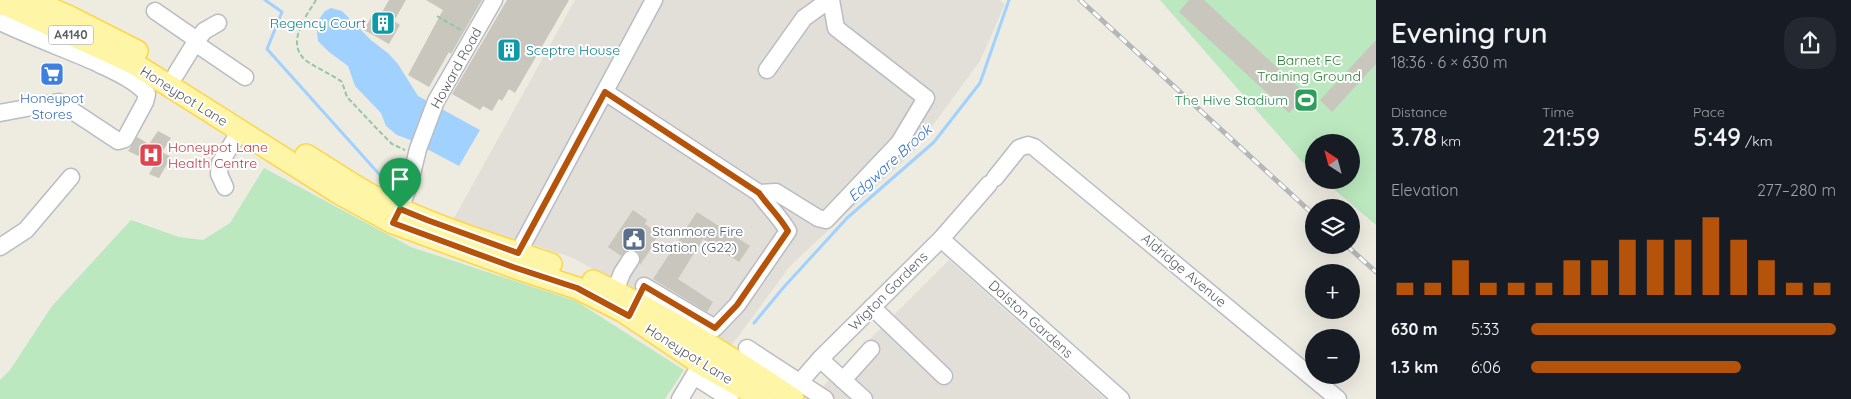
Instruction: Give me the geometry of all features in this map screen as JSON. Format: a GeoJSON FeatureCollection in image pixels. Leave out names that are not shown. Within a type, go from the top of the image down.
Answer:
{"type":"FeatureCollection","features":[{"type":"Feature","properties":{"kind":"main road","name":"Honeypot Lane"},"geometry":{"type":"LineString","coordinates":[[31,0],[79,21],[133,64],[176,74],[372,195],[396,216]]}},
{"type":"Feature","properties":{"kind":"main road","name":"Honeypot Lane"},"geometry":{"type":"LineString","coordinates":[[0,2],[133,64],[337,192],[396,216],[427,220],[577,288],[640,295]]}},
{"type":"Feature","properties":{"kind":"main road","name":"Honeypot Lane"},"geometry":{"type":"LineString","coordinates":[[515,260],[581,275],[615,291],[640,295],[702,362],[762,399]]}},
{"type":"Feature","properties":{"kind":"main road","name":"Honeypot Lane"},"geometry":{"type":"LineString","coordinates":[[702,362],[793,394]]}},
{"type":"Feature","properties":{"kind":"street","name":"Howard Road"},"geometry":{"type":"LineString","coordinates":[[396,216],[409,186],[414,150],[436,101],[494,0]]}},
{"type":"Feature","properties":{"kind":"street"},"geometry":{"type":"LineString","coordinates":[[515,260],[654,0]]}},
{"type":"Feature","properties":{"kind":"street"},"geometry":{"type":"LineString","coordinates":[[759,193],[776,192],[818,218],[826,220],[899,143],[926,98],[836,28],[830,0],[804,18],[767,70]]}},
{"type":"Feature","properties":{"kind":"street"},"geometry":{"type":"LineString","coordinates":[[155,11],[245,77]]}},
{"type":"Feature","properties":{"kind":"street"},"geometry":{"type":"LineString","coordinates":[[0,22],[60,46],[133,64],[140,86],[146,94],[145,102],[125,139],[118,141],[59,102],[0,113]]}},
{"type":"Feature","properties":{"kind":"street"},"geometry":{"type":"LineString","coordinates":[[176,74],[204,31],[218,23]]}},
{"type":"Feature","properties":{"kind":"street"},"geometry":{"type":"LineString","coordinates":[[605,92],[759,193],[780,218],[788,231],[737,305],[715,328],[640,295]]}},
{"type":"Feature","properties":{"kind":"street"},"geometry":{"type":"LineString","coordinates":[[225,187],[219,174],[220,163],[240,130]]}},
{"type":"Feature","properties":{"kind":"street","name":"Wigton Gardens"},"geometry":{"type":"LineString","coordinates":[[793,394],[820,359],[941,239],[1019,148],[1028,145]]}},
{"type":"Feature","properties":{"kind":"street","name":"Aldridge Avenue"},"geometry":{"type":"LineString","coordinates":[[1028,145],[1044,154],[1338,399]]}},
{"type":"Feature","properties":{"kind":"street"},"geometry":{"type":"LineString","coordinates":[[0,247],[26,230],[71,177]]}},
{"type":"Feature","properties":{"kind":"street","name":"Dalston Gardens"},"geometry":{"type":"LineString","coordinates":[[941,239],[1121,399]]}},
{"type":"Feature","properties":{"kind":"street"},"geometry":{"type":"LineString","coordinates":[[615,291],[622,273],[631,259]]}},
{"type":"Feature","properties":{"kind":"street"},"geometry":{"type":"LineString","coordinates":[[872,306],[944,376]]}},
{"type":"Feature","properties":{"kind":"street"},"geometry":{"type":"LineString","coordinates":[[747,348],[793,394],[825,399]]}},
{"type":"Feature","properties":{"kind":"street"},"geometry":{"type":"LineString","coordinates":[[843,380],[872,349]]}},
{"type":"Feature","properties":{"kind":"street"},"geometry":{"type":"LineString","coordinates":[[820,359],[864,399]]}},
{"type":"Feature","properties":{"kind":"street"},"geometry":{"type":"LineString","coordinates":[[680,399],[702,362],[730,399]]}},
{"type":"Feature","properties":{"kind":"path"},"geometry":{"type":"LineString","coordinates":[[316,0],[300,26],[296,38],[301,54],[306,61],[342,82],[347,97],[392,144],[414,150]]}},
{"type":"Feature","properties":{"kind":"path"},"geometry":{"type":"LineString","coordinates":[[437,16],[468,34]]}},
{"type":"Feature","properties":{"kind":"shaded area"},"geometry":{"type":"Polygon","coordinates":[[[575,0],[1000,0],[1005,4],[980,61],[914,151],[790,266],[732,345],[571,257],[453,220],[575,0]]]}},
{"type":"Feature","properties":{"kind":"shaded area"},"geometry":{"type":"Polygon","coordinates":[[[949,260],[1105,399],[832,399],[818,391],[949,260]]]}},
{"type":"Feature","properties":{"kind":"green space","name":"Barnet FC Training Ground"},"geometry":{"type":"Polygon","coordinates":[[[1160,0],[1376,0],[1376,225],[1360,211],[1360,199],[1345,199],[1334,189],[1360,189],[1360,134],[1305,134],[1305,164],[1160,0]]]}},
{"type":"Feature","properties":{"kind":"green space"},"geometry":{"type":"Polygon","coordinates":[[[264,168],[411,247],[576,301],[684,370],[665,399],[0,399],[0,380],[10,370],[52,306],[131,220],[179,237],[203,240],[230,223],[264,168]]]}},
{"type":"Feature","properties":{"kind":"water"},"geometry":{"type":"Polygon","coordinates":[[[331,8],[342,11],[372,41],[388,53],[398,64],[418,96],[480,130],[459,166],[397,135],[386,126],[381,113],[355,86],[348,66],[318,41],[316,23],[325,11],[331,8]]]}},
{"type":"Feature","properties":{"kind":"building","name":"Regency Court"},"geometry":{"type":"Polygon","coordinates":[[[389,0],[406,0],[394,21],[400,25],[389,44],[364,30],[375,11],[381,14],[389,0]]]}},
{"type":"Feature","properties":{"kind":"building"},"geometry":{"type":"Polygon","coordinates":[[[426,0],[482,0],[451,54],[449,52],[429,87],[408,75],[443,10],[426,0]]]}},
{"type":"Feature","properties":{"kind":"building","name":"Sceptre House"},"geometry":{"type":"Polygon","coordinates":[[[507,0],[569,0],[515,93],[509,89],[502,101],[499,99],[492,111],[483,106],[480,110],[452,94],[507,0]]]}},
{"type":"Feature","properties":{"kind":"building"},"geometry":{"type":"Polygon","coordinates":[[[1189,0],[1204,0],[1306,94],[1289,113],[1179,12],[1189,0]]]}},
{"type":"Feature","properties":{"kind":"building"},"geometry":{"type":"Polygon","coordinates":[[[1376,40],[1376,64],[1332,112],[1320,100],[1376,40]]]}},
{"type":"Feature","properties":{"kind":"building","name":"Honeypot Lane Health Centre"},"geometry":{"type":"Polygon","coordinates":[[[158,131],[171,138],[162,152],[171,157],[159,178],[149,174],[155,164],[128,151],[137,137],[149,144],[158,131]]]}},
{"type":"Feature","properties":{"kind":"building","name":"Stanmore Fire Station (G22)"},"geometry":{"type":"Polygon","coordinates":[[[633,210],[647,220],[645,224],[659,234],[640,265],[640,255],[636,250],[627,250],[621,256],[608,247],[633,210]]]}},
{"type":"Feature","properties":{"kind":"building"},"geometry":{"type":"Polygon","coordinates":[[[697,212],[750,246],[739,262],[703,239],[678,279],[713,302],[707,312],[653,279],[697,212]]]}},
{"type":"Feature","properties":{"kind":"waterway"},"geometry":{"type":"LineString","coordinates":[[265,0],[282,12],[267,49],[388,184]]}},
{"type":"Feature","properties":{"kind":"waterway","name":"Edgware Brook"},"geometry":{"type":"LineString","coordinates":[[754,323],[847,218],[934,142],[980,83],[1009,0]]}},
{"type":"Feature","properties":{"kind":"railway"},"geometry":{"type":"LineString","coordinates":[[1080,0],[1305,207]]}},
{"type":"Feature","properties":{"kind":"railway"},"geometry":{"type":"LineString","coordinates":[[1356,254],[1376,272]]}},
{"type":"Feature","properties":{"kind":"place","name":"Regency Court"},"geometry":{"type":"Point","coordinates":[383,23]}},
{"type":"Feature","properties":{"kind":"place","name":"Sceptre House"},"geometry":{"type":"Point","coordinates":[509,50]}},
{"type":"Feature","properties":{"kind":"place","name":"Honeypot Stores"},"geometry":{"type":"Point","coordinates":[52,74]}},
{"type":"Feature","properties":{"kind":"place","name":"The Hive Stadium"},"geometry":{"type":"Point","coordinates":[1306,100]}},
{"type":"Feature","properties":{"kind":"place","name":"Honeypot Lane Health Centre"},"geometry":{"type":"Point","coordinates":[151,155]}},
{"type":"Feature","properties":{"kind":"place","name":"Stanmore Fire Station (G22)"},"geometry":{"type":"Point","coordinates":[634,239]}},
{"type":"Feature","properties":{"kind":"route"},"geometry":{"type":"LineString","coordinates":[[605,92],[759,193],[780,218],[788,231],[737,305],[715,328],[644,286],[629,316],[577,288],[513,267],[393,223],[400,209],[518,253],[605,92]]}}]}
